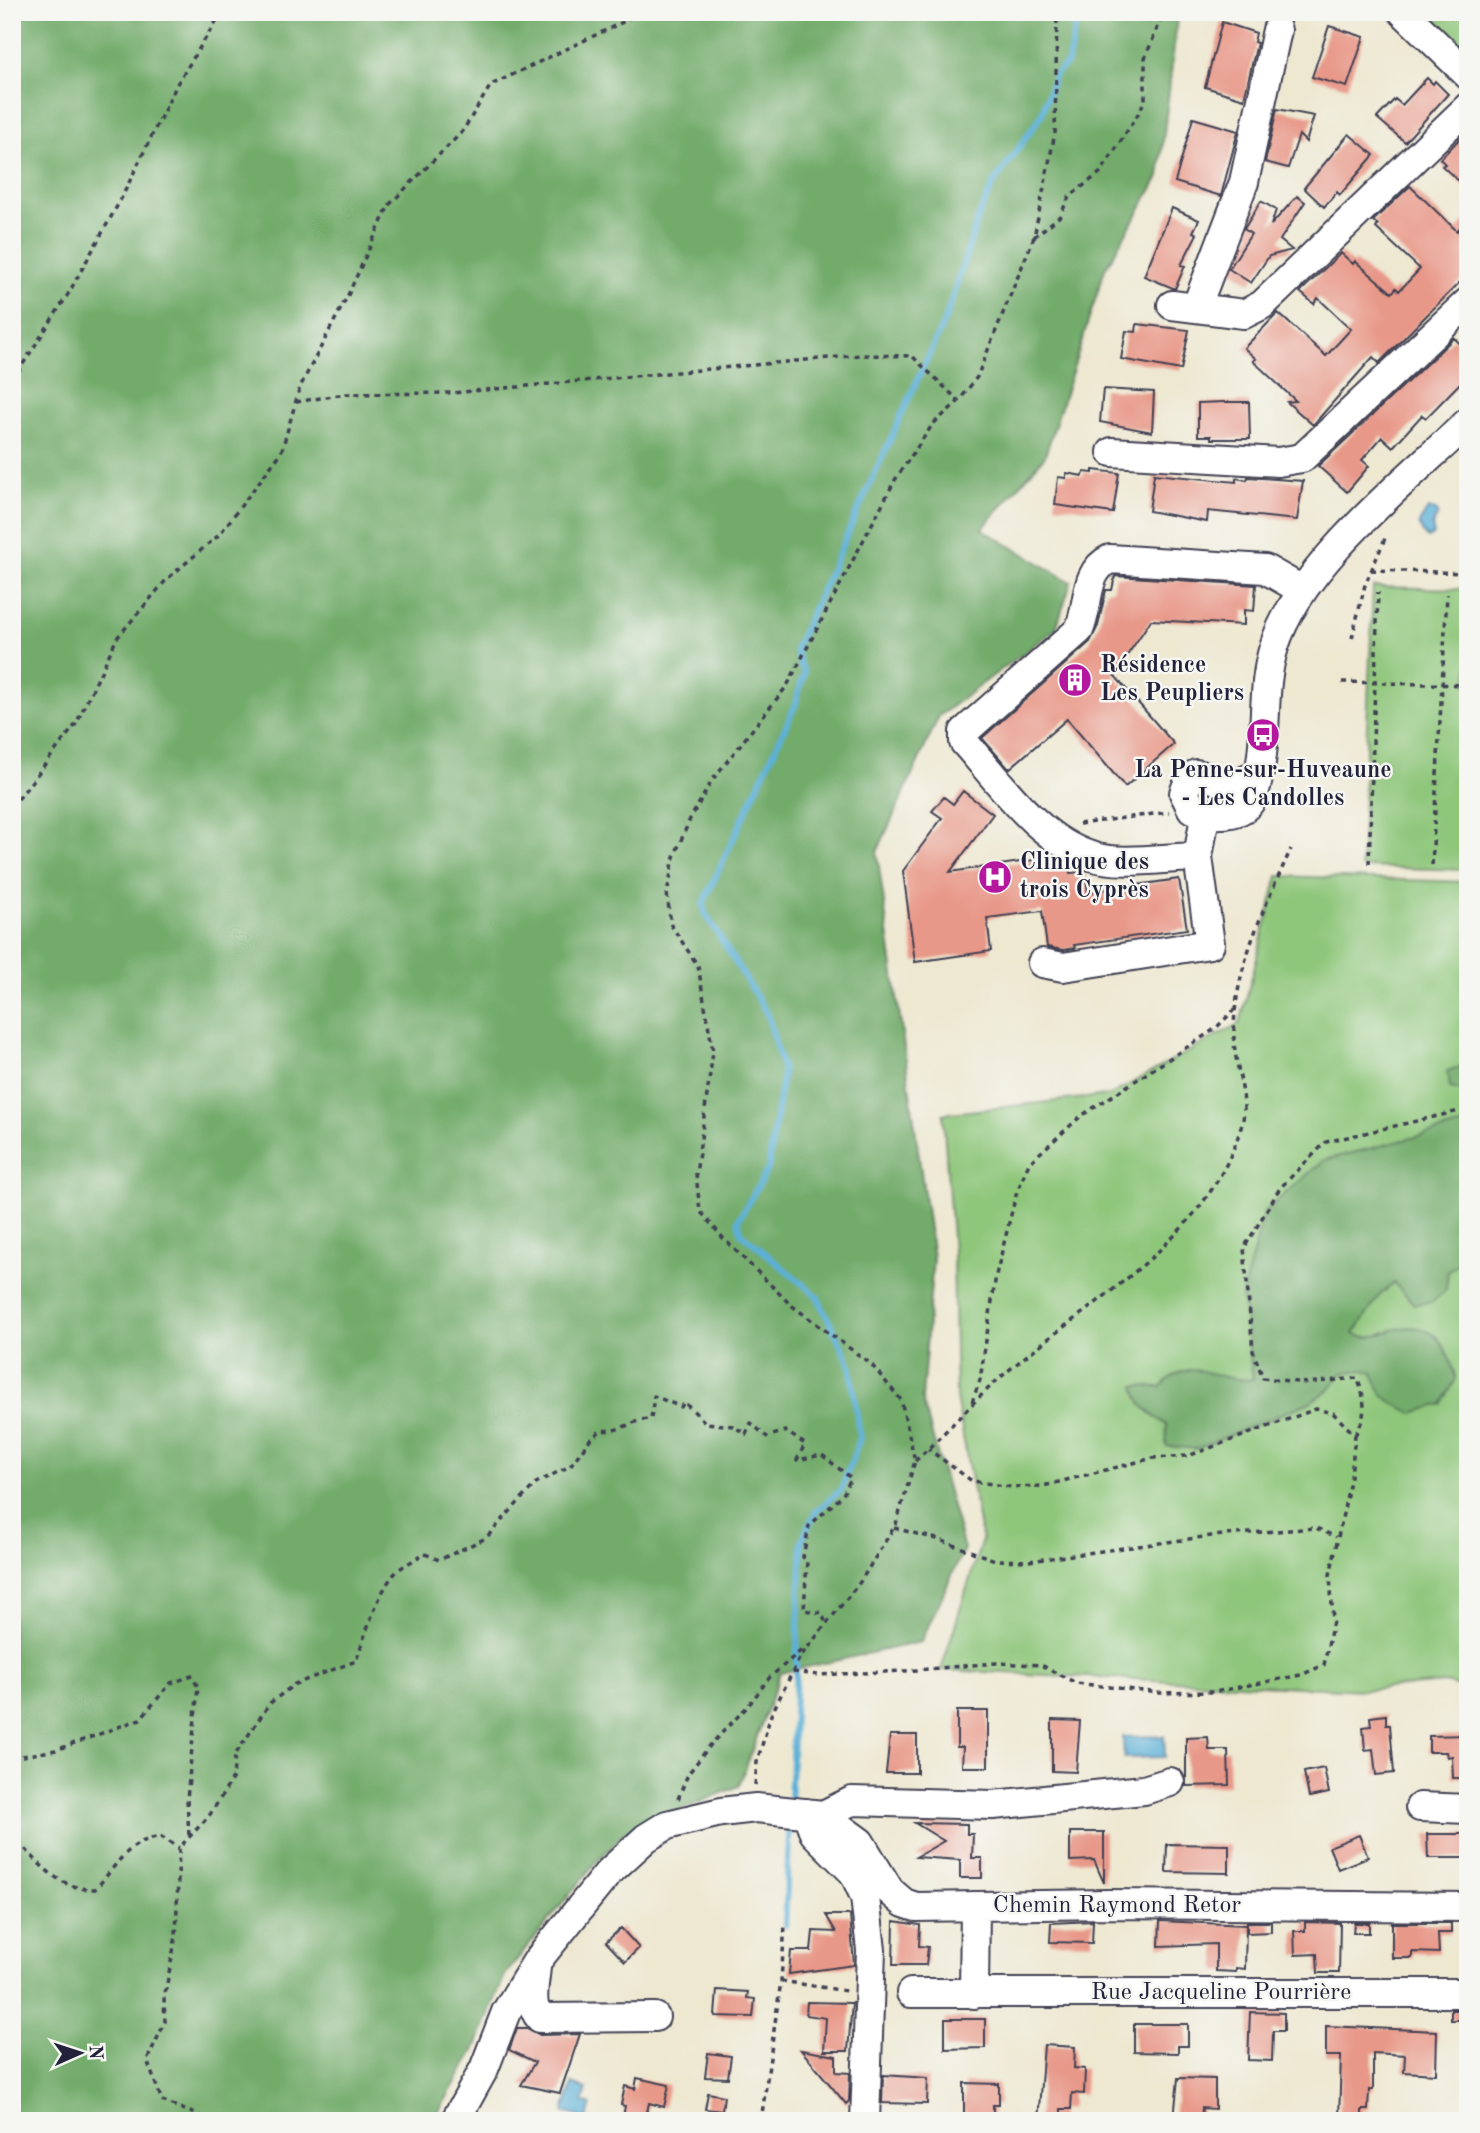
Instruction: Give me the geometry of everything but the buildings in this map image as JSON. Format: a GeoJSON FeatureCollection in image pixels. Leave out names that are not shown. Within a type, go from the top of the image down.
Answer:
{"type":"FeatureCollection","features":[{"type":"Feature","properties":{"kind":"street"},"geometry":{"type":"LineString","coordinates":[[1403,12],[1468,75]]}},
{"type":"Feature","properties":{"kind":"street"},"geometry":{"type":"LineString","coordinates":[[1277,30],[1244,182],[1184,306],[1244,314],[1262,305],[1468,107]]}},
{"type":"Feature","properties":{"kind":"street"},"geometry":{"type":"LineString","coordinates":[[1112,452],[1278,462],[1301,458],[1468,302]]}},
{"type":"Feature","properties":{"kind":"street"},"geometry":{"type":"LineString","coordinates":[[1259,775],[1234,785],[1196,774],[1190,778],[1184,793],[1186,804],[1198,812],[1244,808],[1250,802],[1259,775],[1273,649],[1287,614],[1302,590],[1347,538],[1468,422]]}},
{"type":"Feature","properties":{"kind":"street"},"geometry":{"type":"LineString","coordinates":[[1198,857],[1091,857],[1042,829],[964,742],[964,732],[1079,630],[1085,617],[1089,584],[1098,565],[1110,559],[1265,569],[1302,590]]}},
{"type":"Feature","properties":{"kind":"street"},"geometry":{"type":"LineString","coordinates":[[1042,963],[1063,967],[1210,944],[1198,857],[1198,812]]}},
{"type":"Feature","properties":{"kind":"street"},"geometry":{"type":"LineString","coordinates":[[455,2121],[484,2069],[506,2012],[537,1961],[608,1873],[646,1838],[667,1825],[721,1812],[756,1808],[815,1814],[852,1801],[1007,1804],[1144,1790],[1170,1782]]}},
{"type":"Feature","properties":{"kind":"street"},"geometry":{"type":"LineString","coordinates":[[1420,1807],[1468,1809]]}},
{"type":"Feature","properties":{"kind":"street"},"geometry":{"type":"LineString","coordinates":[[815,1814],[814,1833],[854,1873],[864,1897],[871,1950],[865,2121]]}},
{"type":"Feature","properties":{"kind":"street","name":"Chemin Raymond Retor"},"geometry":{"type":"LineString","coordinates":[[815,1814],[860,1842],[890,1891],[904,1903],[916,1907],[1109,1904],[1468,1907]]}},
{"type":"Feature","properties":{"kind":"street"},"geometry":{"type":"LineString","coordinates":[[974,1994],[975,1906]]}},
{"type":"Feature","properties":{"kind":"street"},"geometry":{"type":"LineString","coordinates":[[537,1961],[533,2000],[535,2013],[540,2018],[655,2017]]}},
{"type":"Feature","properties":{"kind":"street","name":"Rue Jacqueline Pourrière"},"geometry":{"type":"LineString","coordinates":[[911,1993],[1468,1993]]}},
{"type":"Feature","properties":{"kind":"path"},"geometry":{"type":"LineString","coordinates":[[12,381],[67,296],[121,200],[177,84],[222,12]]}},
{"type":"Feature","properties":{"kind":"path"},"geometry":{"type":"LineString","coordinates":[[12,807],[76,724],[117,638],[167,579],[219,535],[281,453],[296,402],[325,334],[348,295],[389,205],[461,132],[491,85],[625,21],[637,12]]}},
{"type":"Feature","properties":{"kind":"path"},"geometry":{"type":"LineString","coordinates":[[915,1461],[901,1400],[871,1364],[791,1305],[723,1238],[700,1211],[696,1174],[713,1052],[698,966],[671,925],[667,894],[674,857],[690,819],[713,779],[787,687],[895,480],[933,424],[959,401],[977,377],[1034,237],[1055,133],[1057,12]]}},
{"type":"Feature","properties":{"kind":"path"},"geometry":{"type":"LineString","coordinates":[[1034,237],[1060,216],[1069,197],[1101,172],[1138,114],[1145,100],[1145,58],[1164,12]]}},
{"type":"Feature","properties":{"kind":"path"},"geometry":{"type":"LineString","coordinates":[[1450,18],[1455,12]]}},
{"type":"Feature","properties":{"kind":"path"},"geometry":{"type":"LineString","coordinates":[[296,402],[345,394],[452,393],[861,355],[912,356],[959,401]]}},
{"type":"Feature","properties":{"kind":"path"},"geometry":{"type":"LineString","coordinates":[[1352,638],[1371,570],[1386,537]]}},
{"type":"Feature","properties":{"kind":"path"},"geometry":{"type":"LineString","coordinates":[[1371,570],[1468,573]]}},
{"type":"Feature","properties":{"kind":"path"},"geometry":{"type":"LineString","coordinates":[[1369,864],[1378,592]]}},
{"type":"Feature","properties":{"kind":"path"},"geometry":{"type":"LineString","coordinates":[[1432,865],[1447,594]]}},
{"type":"Feature","properties":{"kind":"path"},"geometry":{"type":"LineString","coordinates":[[1342,682],[1468,685]]}},
{"type":"Feature","properties":{"kind":"path"},"geometry":{"type":"LineString","coordinates":[[1061,840],[1061,830],[1068,825],[1198,812]]}},
{"type":"Feature","properties":{"kind":"path"},"geometry":{"type":"LineString","coordinates":[[756,1808],[757,1762],[771,1716],[811,1642],[860,1582],[894,1528],[915,1461],[972,1402],[1052,1334],[1145,1265],[1212,1193],[1241,1126],[1246,1107],[1234,1039],[1241,976],[1261,915],[1291,849]]}},
{"type":"Feature","properties":{"kind":"path"},"geometry":{"type":"LineString","coordinates":[[972,1402],[980,1380],[996,1275],[1016,1195],[1029,1163],[1081,1116],[1215,1029],[1238,1005]]}},
{"type":"Feature","properties":{"kind":"path"},"geometry":{"type":"LineString","coordinates":[[793,1672],[818,1675],[996,1663],[1041,1665],[1076,1683],[1159,1693],[1214,1692],[1301,1675],[1324,1665],[1333,1621],[1330,1575],[1351,1476],[1355,1435],[1364,1419],[1363,1392],[1357,1378],[1306,1383],[1263,1378],[1253,1350],[1244,1248],[1280,1188],[1326,1142],[1468,1109]]}},
{"type":"Feature","properties":{"kind":"path"},"geometry":{"type":"LineString","coordinates":[[213,2121],[162,2101],[147,2060],[164,2022],[164,1999],[176,1936],[179,1848],[200,1822],[209,1816],[225,1791],[233,1777],[235,1755],[270,1703],[295,1684],[356,1661],[384,1588],[400,1568],[412,1563],[423,1553],[439,1560],[486,1538],[536,1483],[570,1466],[591,1438],[602,1430],[615,1432],[637,1419],[651,1419],[653,1396],[681,1408],[684,1402],[706,1423],[733,1426],[746,1434],[751,1423],[767,1437],[785,1431],[805,1444],[797,1460],[822,1455],[851,1478],[843,1495],[809,1526],[803,1557],[807,1561],[804,1610],[822,1613],[826,1624]]}},
{"type":"Feature","properties":{"kind":"path"},"geometry":{"type":"LineString","coordinates":[[928,1449],[972,1481],[1011,1487],[1073,1480],[1153,1458],[1188,1456],[1316,1409],[1333,1413],[1355,1435]]}},
{"type":"Feature","properties":{"kind":"path"},"geometry":{"type":"LineString","coordinates":[[894,1528],[937,1539],[995,1560],[1029,1561],[1225,1535],[1316,1528],[1336,1537]]}},
{"type":"Feature","properties":{"kind":"path"},"geometry":{"type":"LineString","coordinates":[[667,1825],[688,1774],[712,1743],[748,1706],[770,1677],[811,1642]]}},
{"type":"Feature","properties":{"kind":"path"},"geometry":{"type":"LineString","coordinates":[[12,1758],[56,1751],[140,1719],[171,1683],[192,1676],[198,1687],[187,1799],[189,1838]]}},
{"type":"Feature","properties":{"kind":"path"},"geometry":{"type":"LineString","coordinates":[[12,1834],[48,1873],[87,1889],[94,1889],[128,1849],[143,1840],[160,1836],[179,1848]]}},
{"type":"Feature","properties":{"kind":"path"},"geometry":{"type":"LineString","coordinates":[[761,2121],[781,1980],[785,1925]]}},
{"type":"Feature","properties":{"kind":"path"},"geometry":{"type":"LineString","coordinates":[[781,1980],[869,1996]]}},
{"type":"Feature","properties":{"kind":"green space"},"geometry":{"type":"Polygon","coordinates":[[[12,12],[1178,12],[1159,177],[1105,269],[1045,456],[982,529],[1071,582],[1056,629],[939,716],[877,852],[933,1258],[922,1399],[964,1549],[921,1642],[780,1673],[739,1786],[625,1833],[595,1863],[505,1975],[474,2051],[436,2116],[456,2121],[12,2121],[12,12]]]}},
{"type":"Feature","properties":{"kind":"green space"},"geometry":{"type":"Polygon","coordinates":[[[1425,12],[1468,12],[1468,53],[1425,12]]]}},
{"type":"Feature","properties":{"kind":"green space"},"geometry":{"type":"Polygon","coordinates":[[[1373,587],[1468,589],[1468,870],[1361,867],[1373,587]]]}},
{"type":"Feature","properties":{"kind":"green space"},"geometry":{"type":"Polygon","coordinates":[[[1278,876],[1468,882],[1468,1689],[1445,1683],[1364,1690],[941,1670],[982,1540],[956,1398],[953,1251],[943,1114],[1110,1095],[1240,1023],[1278,876]]]}},
{"type":"Feature","properties":{"kind":"green space"},"geometry":{"type":"Polygon","coordinates":[[[1468,1064],[1468,1093],[1450,1088],[1448,1071],[1468,1064]]]}},
{"type":"Feature","properties":{"kind":"green space"},"geometry":{"type":"Polygon","coordinates":[[[1468,1124],[1468,1256],[1448,1271],[1446,1290],[1432,1302],[1414,1304],[1394,1283],[1379,1296],[1354,1334],[1372,1337],[1410,1327],[1421,1328],[1438,1338],[1444,1346],[1456,1379],[1442,1404],[1413,1413],[1398,1406],[1382,1393],[1373,1372],[1362,1370],[1342,1373],[1330,1389],[1310,1402],[1197,1449],[1166,1446],[1167,1425],[1146,1409],[1135,1386],[1161,1387],[1183,1371],[1193,1370],[1253,1379],[1242,1295],[1264,1212],[1324,1160],[1468,1124]]]}},
{"type":"Feature","properties":{"kind":"water"},"geometry":{"type":"Polygon","coordinates":[[[1428,509],[1436,510],[1438,514],[1432,526],[1434,534],[1428,538],[1423,534],[1419,523],[1428,509]]]}},
{"type":"Feature","properties":{"kind":"water"},"geometry":{"type":"Polygon","coordinates":[[[1164,1736],[1165,1757],[1124,1758],[1123,1737],[1164,1736]]]}},
{"type":"Feature","properties":{"kind":"water"},"geometry":{"type":"Polygon","coordinates":[[[572,2084],[587,2089],[583,2102],[591,2105],[587,2119],[564,2112],[572,2084]]]}},
{"type":"Feature","properties":{"kind":"waterway"},"geometry":{"type":"LineString","coordinates":[[790,1804],[802,1540],[816,1511],[841,1490],[860,1438],[850,1364],[817,1296],[741,1233],[738,1220],[768,1169],[783,1071],[767,1014],[705,913],[703,904],[795,706],[804,673],[795,649],[946,317],[979,215],[994,183],[1041,116],[1054,76],[1068,62],[1078,12]]}},
{"type":"Feature","properties":{"kind":"waterway"},"geometry":{"type":"LineString","coordinates":[[785,1925],[790,1818]]}},
{"type":"Feature","properties":{"kind":"place","name":"Résidence Les Peupliers"},"geometry":{"type":"Point","coordinates":[1075,680]}},
{"type":"Feature","properties":{"kind":"place","name":"La Penne-sur-Huveaune - Les Candolles"},"geometry":{"type":"Point","coordinates":[1263,735]}},
{"type":"Feature","properties":{"kind":"place","name":"Clinique des trois Cyprès"},"geometry":{"type":"Point","coordinates":[995,877]}}]}
